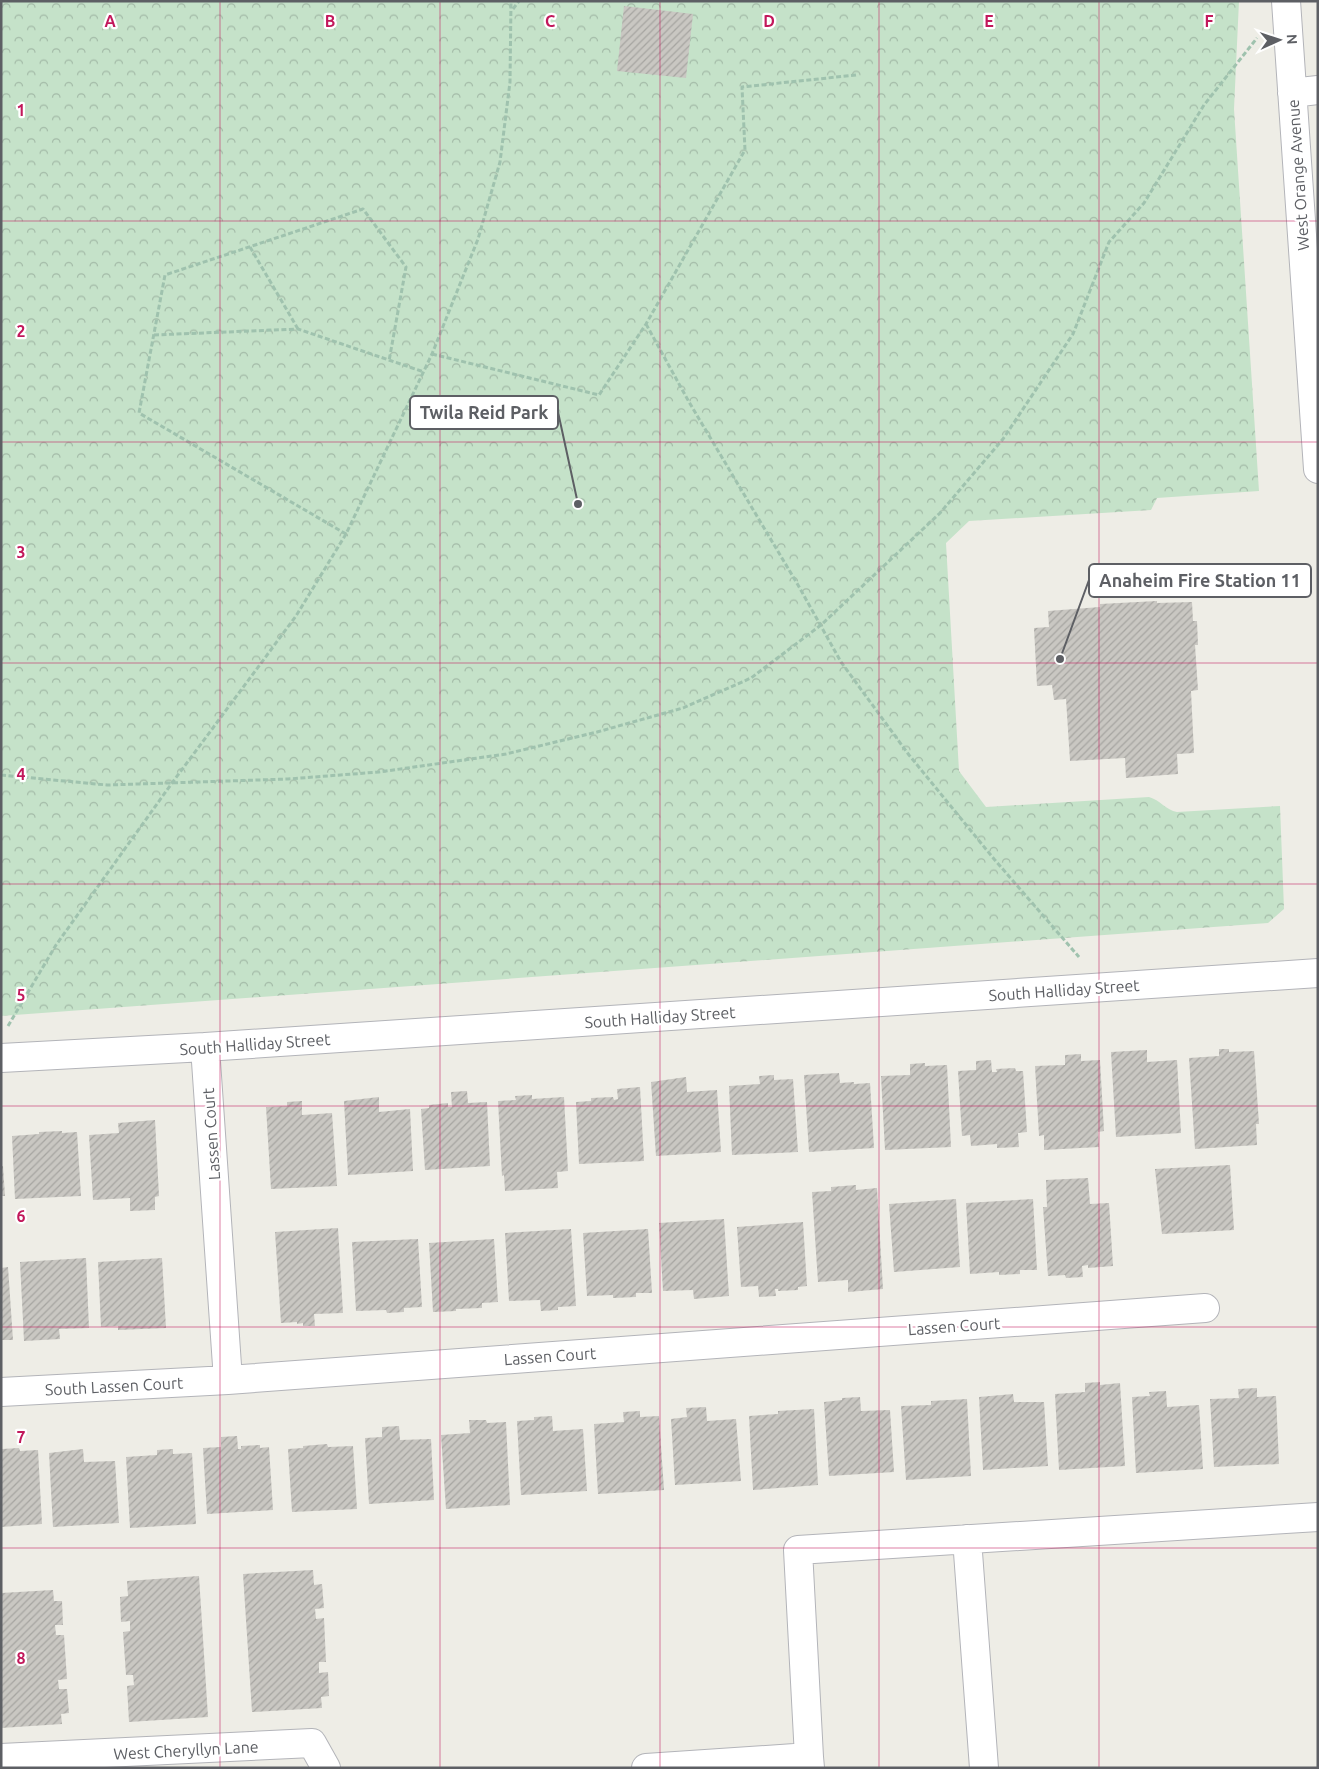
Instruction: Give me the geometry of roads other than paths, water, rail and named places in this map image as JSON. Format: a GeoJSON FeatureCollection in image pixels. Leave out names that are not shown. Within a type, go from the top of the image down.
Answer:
{"type":"FeatureCollection","features":[{"type":"Feature","properties":{"kind":"street","name":"West Orange Avenue"},"geometry":{"type":"LineString","coordinates":[[1286,2],[1305,91],[1318,469]]}},
{"type":"Feature","properties":{"kind":"street","name":"South Halliday Street"},"geometry":{"type":"LineString","coordinates":[[1,1058],[205,1047],[1318,973]]}},
{"type":"Feature","properties":{"kind":"street","name":"Lassen Court"},"geometry":{"type":"LineString","coordinates":[[205,1047],[228,1380],[1205,1308]]}},
{"type":"Feature","properties":{"kind":"street","name":"South Lassen Court"},"geometry":{"type":"LineString","coordinates":[[1,1392],[228,1380]]}},
{"type":"Feature","properties":{"kind":"street"},"geometry":{"type":"LineString","coordinates":[[646,1768],[810,1762],[798,1550],[1318,1517]]}},
{"type":"Feature","properties":{"kind":"street"},"geometry":{"type":"LineString","coordinates":[[967,1539],[984,1768]]}},
{"type":"Feature","properties":{"kind":"street","name":"West Cheryllyn Lane"},"geometry":{"type":"LineString","coordinates":[[1,1758],[312,1743],[326,1768]]}},
{"type":"Feature","properties":{"kind":"place","name":"Twila Reid Park"},"geometry":{"type":"Point","coordinates":[578,504]}},
{"type":"Feature","properties":{"kind":"place","name":"Anaheim Fire Station 11"},"geometry":{"type":"Point","coordinates":[1060,659]}}]}
